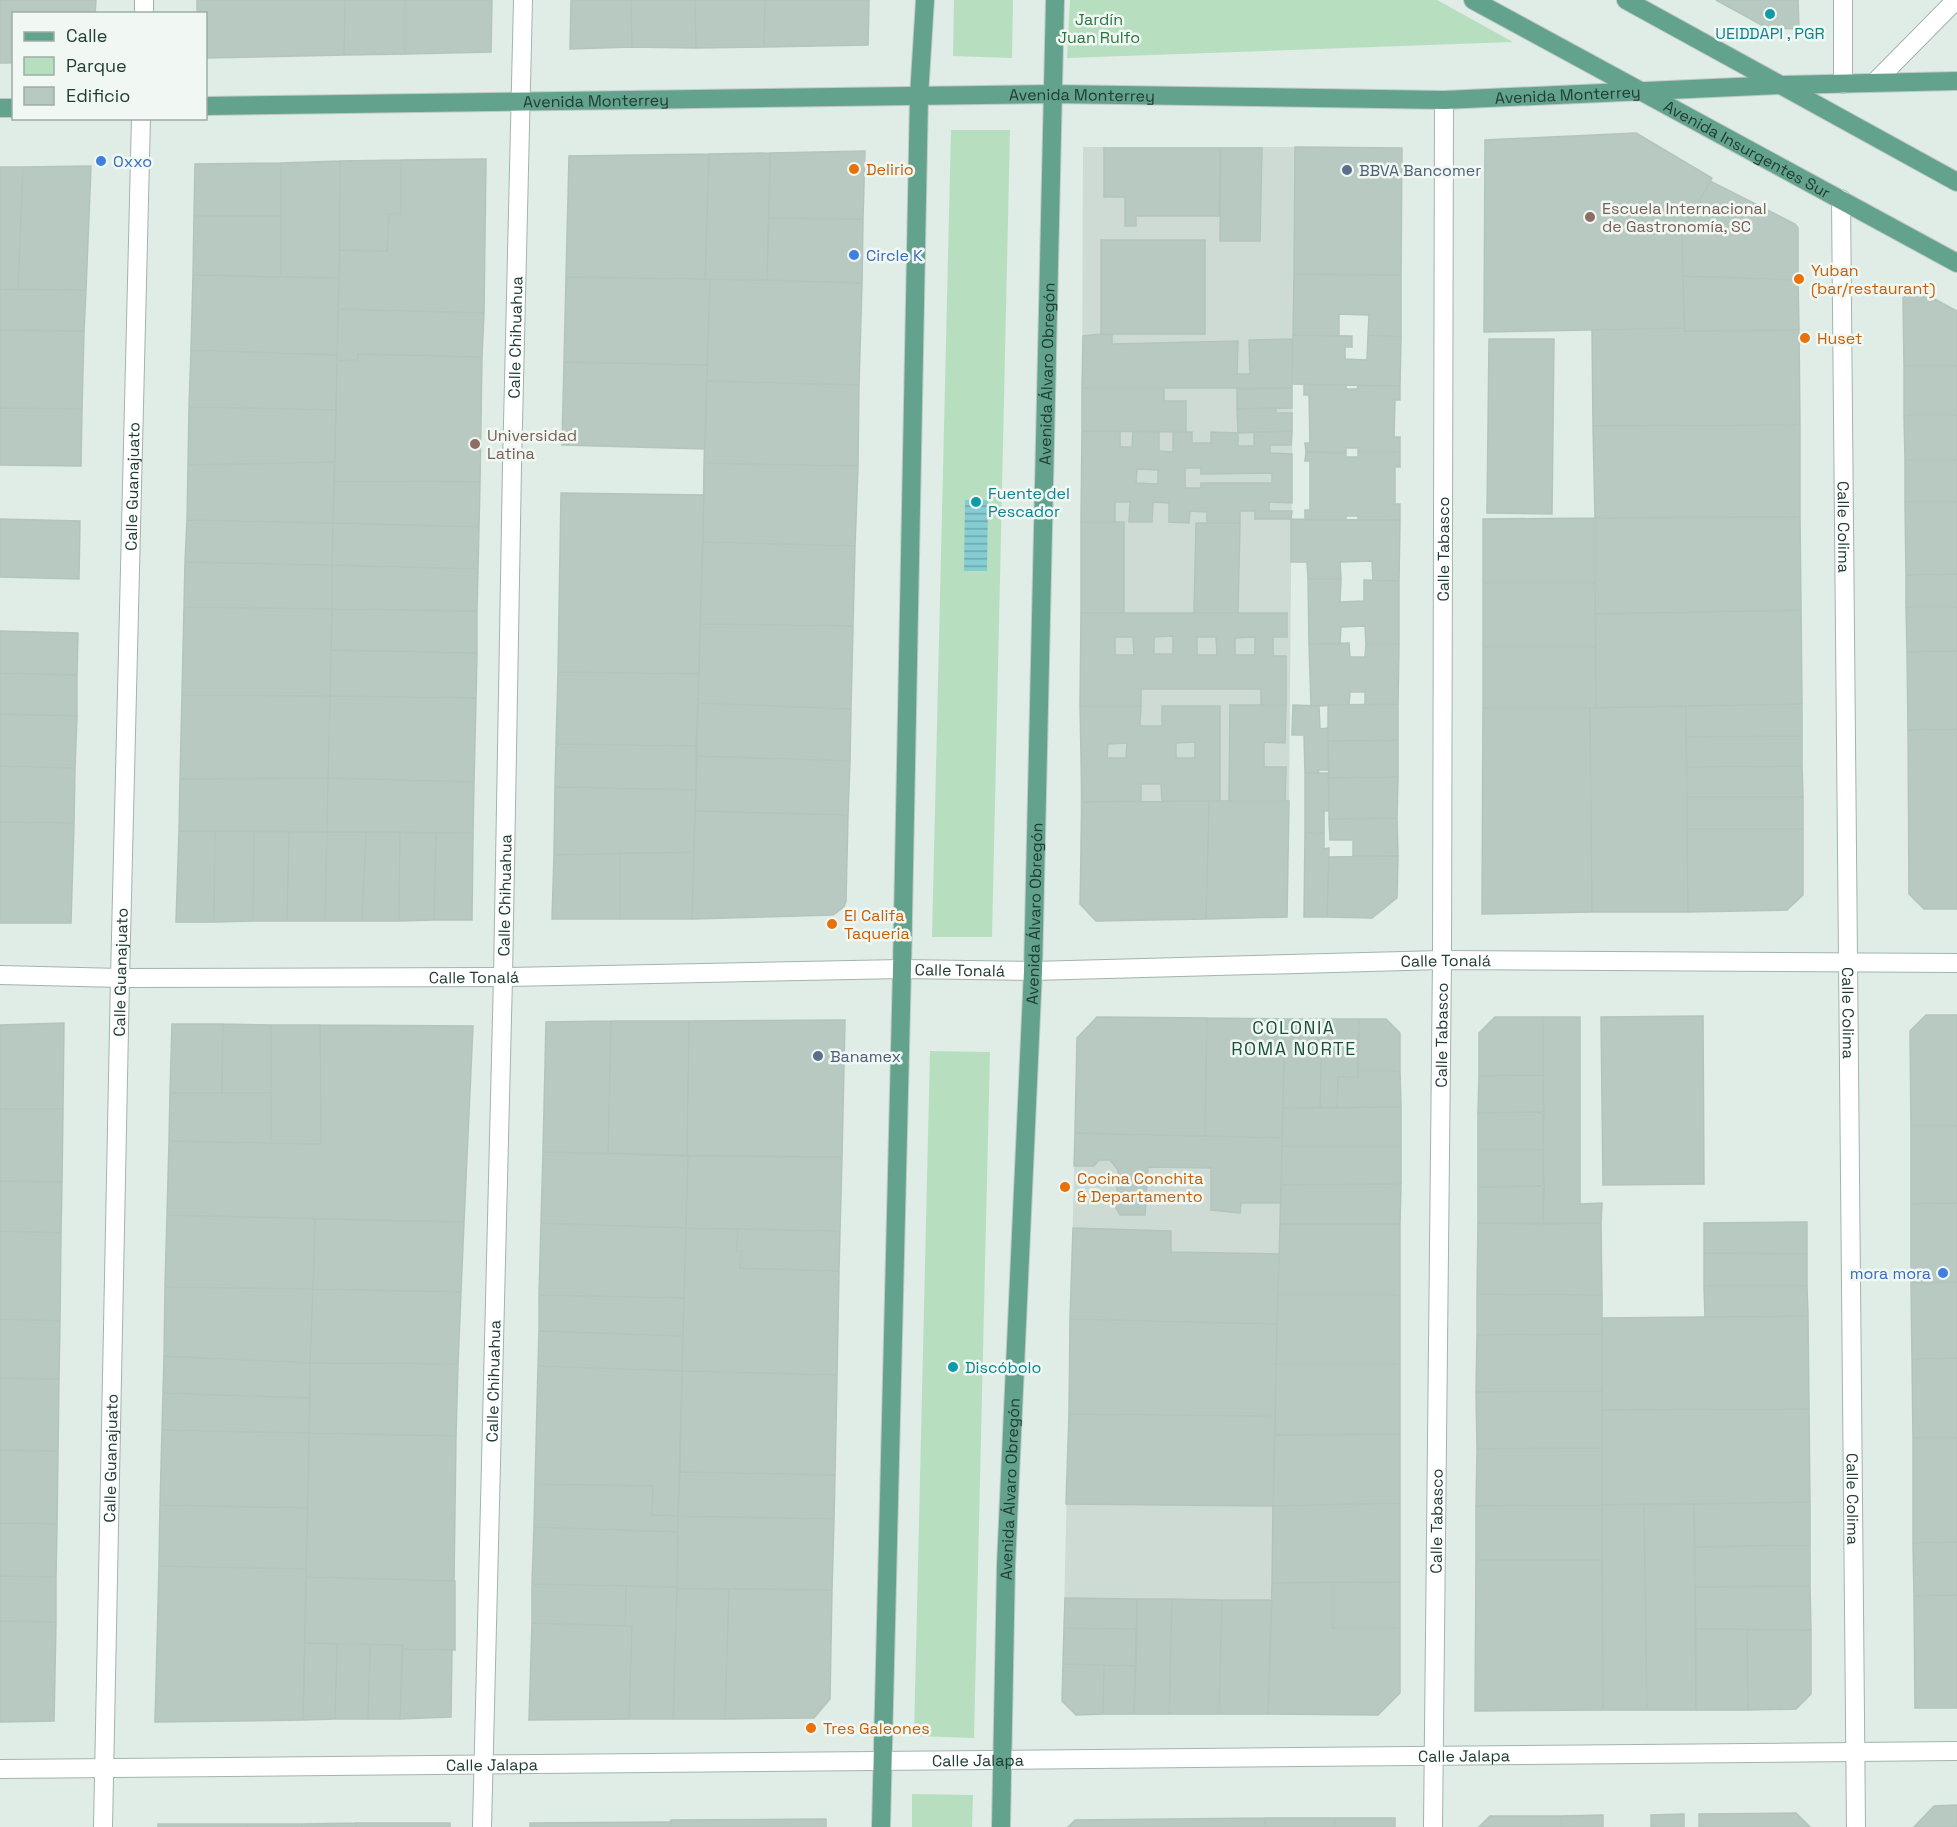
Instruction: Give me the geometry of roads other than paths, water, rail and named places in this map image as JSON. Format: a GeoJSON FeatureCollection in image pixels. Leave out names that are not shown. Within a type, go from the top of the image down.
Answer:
{"type":"FeatureCollection","features":[{"type":"Feature","properties":{"kind":"main road"},"geometry":{"type":"LineString","coordinates":[[881,1827],[902,969],[919,96],[925,0]]}},
{"type":"Feature","properties":{"kind":"main road","name":"Avenida Álvaro Obregón"},"geometry":{"type":"LineString","coordinates":[[1001,1827],[1007,1553],[1034,971],[1054,0]]}},
{"type":"Feature","properties":{"kind":"main road","name":"Avenida Insurgentes Sur"},"geometry":{"type":"LineString","coordinates":[[1473,0],[1957,263]]}},
{"type":"Feature","properties":{"kind":"main road"},"geometry":{"type":"LineString","coordinates":[[1626,0],[1957,182]]}},
{"type":"Feature","properties":{"kind":"main road","name":"Avenida Monterrey"},"geometry":{"type":"LineString","coordinates":[[207,106],[1052,94],[1444,100],[1782,85],[1957,81]]}},
{"type":"Feature","properties":{"kind":"street","name":"Calle Chihuahua"},"geometry":{"type":"LineString","coordinates":[[482,1827],[503,977],[523,0]]}},
{"type":"Feature","properties":{"kind":"street"},"geometry":{"type":"LineString","coordinates":[[1843,0],[1843,84]]}},
{"type":"Feature","properties":{"kind":"street"},"geometry":{"type":"LineString","coordinates":[[1874,83],[1956,0]]}},
{"type":"Feature","properties":{"kind":"street","name":"Calle Tabasco"},"geometry":{"type":"LineString","coordinates":[[1434,1827],[1442,960],[1444,100]]}},
{"type":"Feature","properties":{"kind":"street","name":"Calle Guanajuato"},"geometry":{"type":"LineString","coordinates":[[103,1827],[120,978],[141,120]]}},
{"type":"Feature","properties":{"kind":"street","name":"Calle Colima"},"geometry":{"type":"LineString","coordinates":[[1841,199],[1856,1827]]}},
{"type":"Feature","properties":{"kind":"street","name":"Calle Tonalá"},"geometry":{"type":"LineString","coordinates":[[0,975],[120,978],[503,977],[902,969],[1034,971],[1442,960],[1957,963]]}},
{"type":"Feature","properties":{"kind":"street","name":"Calle Jalapa"},"geometry":{"type":"LineString","coordinates":[[0,1769],[1957,1751]]}},
{"type":"Feature","properties":{"kind":"water"},"geometry":{"type":"Polygon","coordinates":[[[965,500],[988,500],[987,571],[964,571],[965,500]]]}},
{"type":"Feature","properties":{"kind":"place","name":"UEIDDAPI , PGR"},"geometry":{"type":"Point","coordinates":[1770,14]}},
{"type":"Feature","properties":{"kind":"place","name":"Oxxo"},"geometry":{"type":"Point","coordinates":[101,161]}},
{"type":"Feature","properties":{"kind":"place","name":"Delirio"},"geometry":{"type":"Point","coordinates":[854,169]}},
{"type":"Feature","properties":{"kind":"place","name":"BBVA Bancomer"},"geometry":{"type":"Point","coordinates":[1347,170]}},
{"type":"Feature","properties":{"kind":"place","name":"Escuela Internacional de Gastronomía, SC"},"geometry":{"type":"Point","coordinates":[1590,217]}},
{"type":"Feature","properties":{"kind":"place","name":"Circle K"},"geometry":{"type":"Point","coordinates":[854,255]}},
{"type":"Feature","properties":{"kind":"place","name":"Yuban (bar/restaurant)"},"geometry":{"type":"Point","coordinates":[1799,279]}},
{"type":"Feature","properties":{"kind":"place","name":"Huset"},"geometry":{"type":"Point","coordinates":[1805,338]}},
{"type":"Feature","properties":{"kind":"place","name":"Universidad Latina"},"geometry":{"type":"Point","coordinates":[475,444]}},
{"type":"Feature","properties":{"kind":"place","name":"Fuente del Pescador"},"geometry":{"type":"Point","coordinates":[976,502]}},
{"type":"Feature","properties":{"kind":"place","name":"El Califa Taqueria"},"geometry":{"type":"Point","coordinates":[832,924]}},
{"type":"Feature","properties":{"kind":"place","name":"Banamex"},"geometry":{"type":"Point","coordinates":[818,1056]}},
{"type":"Feature","properties":{"kind":"place","name":"Cocina Conchita & Departamento"},"geometry":{"type":"Point","coordinates":[1065,1187]}},
{"type":"Feature","properties":{"kind":"place","name":"mora mora"},"geometry":{"type":"Point","coordinates":[1943,1273]}},
{"type":"Feature","properties":{"kind":"place","name":"Discóbolo"},"geometry":{"type":"Point","coordinates":[953,1367]}},
{"type":"Feature","properties":{"kind":"place","name":"Tres Galeones"},"geometry":{"type":"Point","coordinates":[811,1728]}},
{"type":"Feature","properties":{"kind":"district","name":"COLONIA ROMA NORTE"},"geometry":{"type":"Point","coordinates":[1294,1038]}},
{"type":"Feature","properties":{"kind":"park label","name":"Jardín Juan Rulfo"},"geometry":{"type":"Point","coordinates":[1099,28]}}]}
